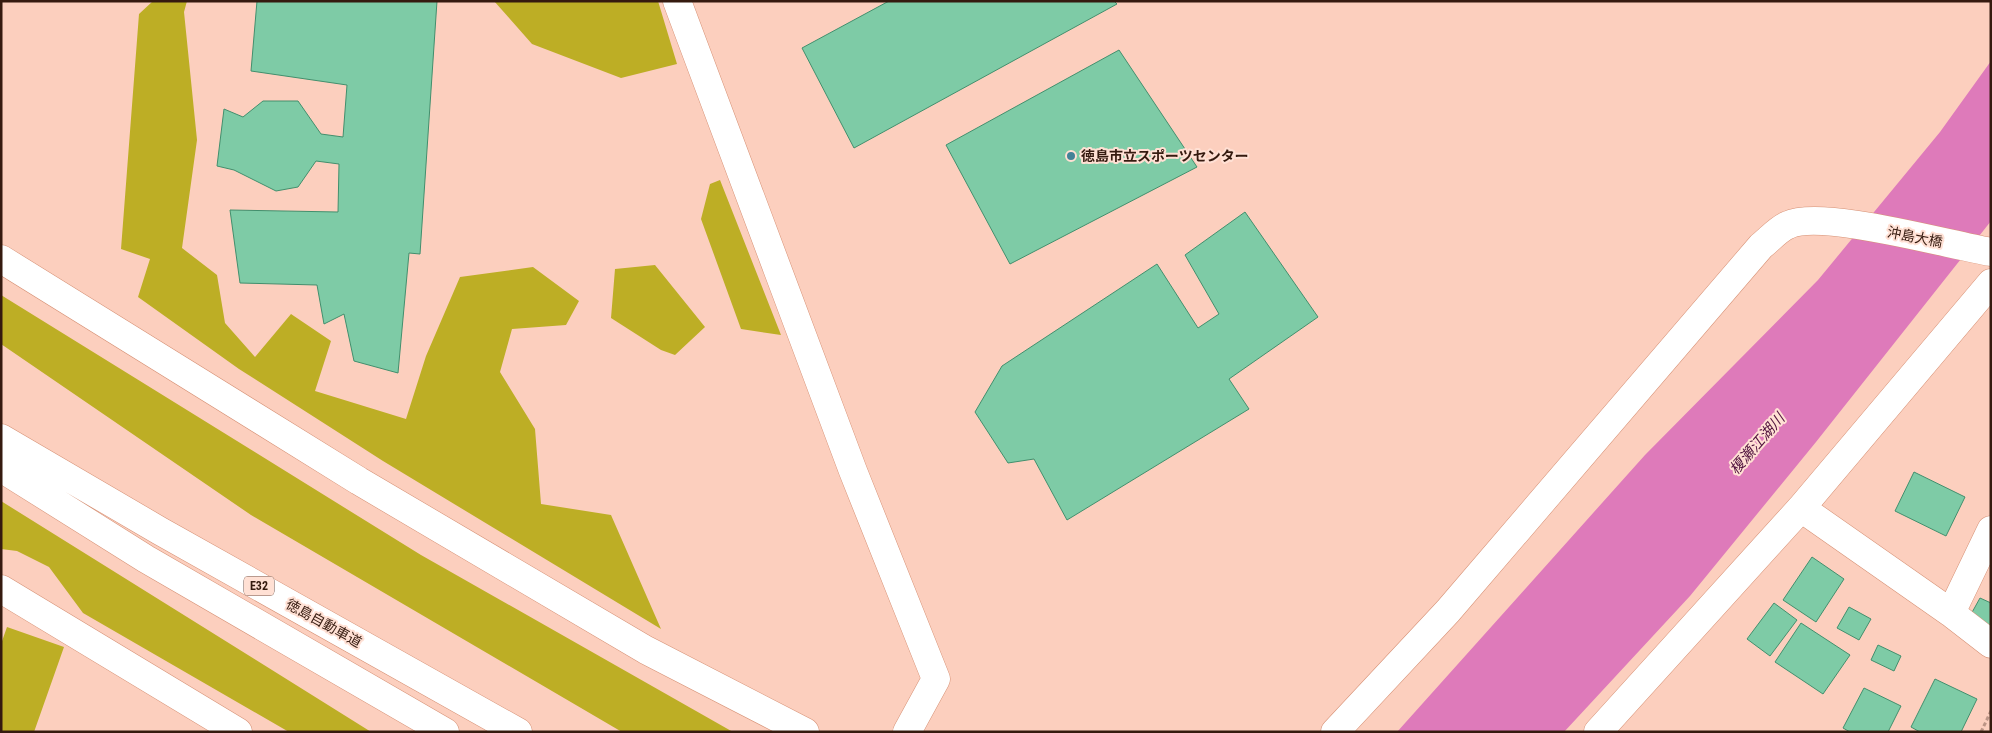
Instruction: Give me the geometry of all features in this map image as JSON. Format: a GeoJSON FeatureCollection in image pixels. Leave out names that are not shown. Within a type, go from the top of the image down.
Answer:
{"type":"FeatureCollection","features":[{"type":"Feature","properties":{"kind":"main road"},"geometry":{"type":"LineString","coordinates":[[677,1],[853,470],[936,679],[908,732]]}},
{"type":"Feature","properties":{"kind":"main road","name":"沖島大橋"},"geometry":{"type":"LineString","coordinates":[[1335,732],[1448,611],[1761,246],[1788,225],[1808,220],[1841,222],[1990,252]]}},
{"type":"Feature","properties":{"kind":"main road"},"geometry":{"type":"LineString","coordinates":[[1,259],[359,481],[646,650],[805,732]]}},
{"type":"Feature","properties":{"kind":"main road"},"geometry":{"type":"LineString","coordinates":[[1598,732],[1800,508],[1991,283]]}},
{"type":"Feature","properties":{"kind":"main road","name":"徳島自動車道"},"geometry":{"type":"LineString","coordinates":[[1,438],[169,536],[518,732]]}},
{"type":"Feature","properties":{"kind":"main road","name":"E32"},"geometry":{"type":"LineString","coordinates":[[1,468],[146,559],[445,732]]}},
{"type":"Feature","properties":{"kind":"main road"},"geometry":{"type":"LineString","coordinates":[[1800,508],[1951,613],[1991,644]]}},
{"type":"Feature","properties":{"kind":"main road"},"geometry":{"type":"LineString","coordinates":[[1951,613],[1991,530]]}},
{"type":"Feature","properties":{"kind":"main road"},"geometry":{"type":"LineString","coordinates":[[1,589],[238,732]]}},
{"type":"Feature","properties":{"kind":"path"},"geometry":{"type":"LineString","coordinates":[[1981,732],[1991,711]]}},
{"type":"Feature","properties":{"kind":"shaded area"},"geometry":{"type":"Polygon","coordinates":[[[153,1],[187,1],[184,12],[197,140],[182,248],[217,275],[225,323],[255,357],[291,314],[331,341],[315,391],[406,419],[426,356],[460,277],[533,267],[579,301],[566,325],[512,329],[500,372],[535,429],[541,504],[611,515],[661,629],[383,461],[239,369],[138,297],[150,259],[121,249],[139,14],[153,1]]]}},
{"type":"Feature","properties":{"kind":"shaded area"},"geometry":{"type":"Polygon","coordinates":[[[494,1],[658,1],[677,64],[621,78],[532,44],[494,1]]]}},
{"type":"Feature","properties":{"kind":"shaded area"},"geometry":{"type":"Polygon","coordinates":[[[720,180],[781,335],[741,329],[701,219],[710,184],[720,180]]]}},
{"type":"Feature","properties":{"kind":"shaded area"},"geometry":{"type":"Polygon","coordinates":[[[655,265],[705,327],[675,355],[661,350],[611,318],[615,269],[655,265]]]}},
{"type":"Feature","properties":{"kind":"shaded area"},"geometry":{"type":"Polygon","coordinates":[[[1,295],[421,555],[733,732],[622,732],[251,515],[1,344],[1,295]]]}},
{"type":"Feature","properties":{"kind":"shaded area"},"geometry":{"type":"Polygon","coordinates":[[[1,501],[371,732],[289,732],[83,613],[49,567],[17,551],[1,549],[1,501]]]}},
{"type":"Feature","properties":{"kind":"shaded area"},"geometry":{"type":"Polygon","coordinates":[[[7,627],[64,647],[34,732],[1,732],[1,644],[7,627]]]}},
{"type":"Feature","properties":{"kind":"water","name":"榎瀬江湖川"},"geometry":{"type":"Polygon","coordinates":[[[1991,61],[1991,221],[1816,442],[1690,596],[1564,732],[1397,732],[1645,455],[1818,280],[1940,132],[1991,61]]]}},
{"type":"Feature","properties":{"kind":"building"},"geometry":{"type":"Polygon","coordinates":[[[257,1],[437,1],[420,254],[409,253],[398,373],[354,361],[344,314],[324,324],[317,285],[240,283],[230,210],[338,212],[339,164],[316,161],[298,187],[276,191],[234,170],[217,166],[224,109],[243,117],[263,101],[298,101],[321,134],[343,137],[347,85],[251,71],[257,1]]]}},
{"type":"Feature","properties":{"kind":"building"},"geometry":{"type":"Polygon","coordinates":[[[889,1],[1114,1],[1117,4],[854,148],[802,48],[889,1]]]}},
{"type":"Feature","properties":{"kind":"building","name":"徳島市立スポーツセンター"},"geometry":{"type":"Polygon","coordinates":[[[1119,50],[1197,167],[1010,264],[946,145],[1119,50]]]}},
{"type":"Feature","properties":{"kind":"building"},"geometry":{"type":"Polygon","coordinates":[[[1245,212],[1318,317],[1229,379],[1249,409],[1067,520],[1034,459],[1008,463],[975,412],[1002,366],[1157,264],[1198,328],[1219,314],[1185,255],[1245,212]]]}},
{"type":"Feature","properties":{"kind":"building"},"geometry":{"type":"Polygon","coordinates":[[[1914,472],[1965,497],[1946,536],[1895,511],[1914,472]]]}},
{"type":"Feature","properties":{"kind":"building"},"geometry":{"type":"Polygon","coordinates":[[[1812,557],[1844,579],[1816,622],[1783,600],[1812,557]]]}},
{"type":"Feature","properties":{"kind":"building"},"geometry":{"type":"Polygon","coordinates":[[[1980,598],[1991,603],[1991,627],[1970,616],[1980,598]]]}},
{"type":"Feature","properties":{"kind":"building"},"geometry":{"type":"Polygon","coordinates":[[[1774,603],[1797,620],[1770,656],[1747,639],[1774,603]]]}},
{"type":"Feature","properties":{"kind":"building"},"geometry":{"type":"Polygon","coordinates":[[[1849,607],[1871,619],[1859,640],[1837,628],[1849,607]]]}},
{"type":"Feature","properties":{"kind":"building"},"geometry":{"type":"Polygon","coordinates":[[[1801,623],[1850,655],[1823,694],[1775,662],[1801,623]]]}},
{"type":"Feature","properties":{"kind":"building"},"geometry":{"type":"Polygon","coordinates":[[[1878,645],[1901,656],[1894,671],[1871,660],[1878,645]]]}},
{"type":"Feature","properties":{"kind":"building"},"geometry":{"type":"Polygon","coordinates":[[[1935,679],[1977,699],[1961,732],[1920,732],[1911,727],[1935,679]]]}},
{"type":"Feature","properties":{"kind":"building"},"geometry":{"type":"Polygon","coordinates":[[[1864,688],[1901,706],[1888,732],[1850,732],[1843,728],[1864,688]]]}},
{"type":"Feature","properties":{"kind":"place","name":"徳島市立スポーツセンター"},"geometry":{"type":"Point","coordinates":[1071,156]}}]}
